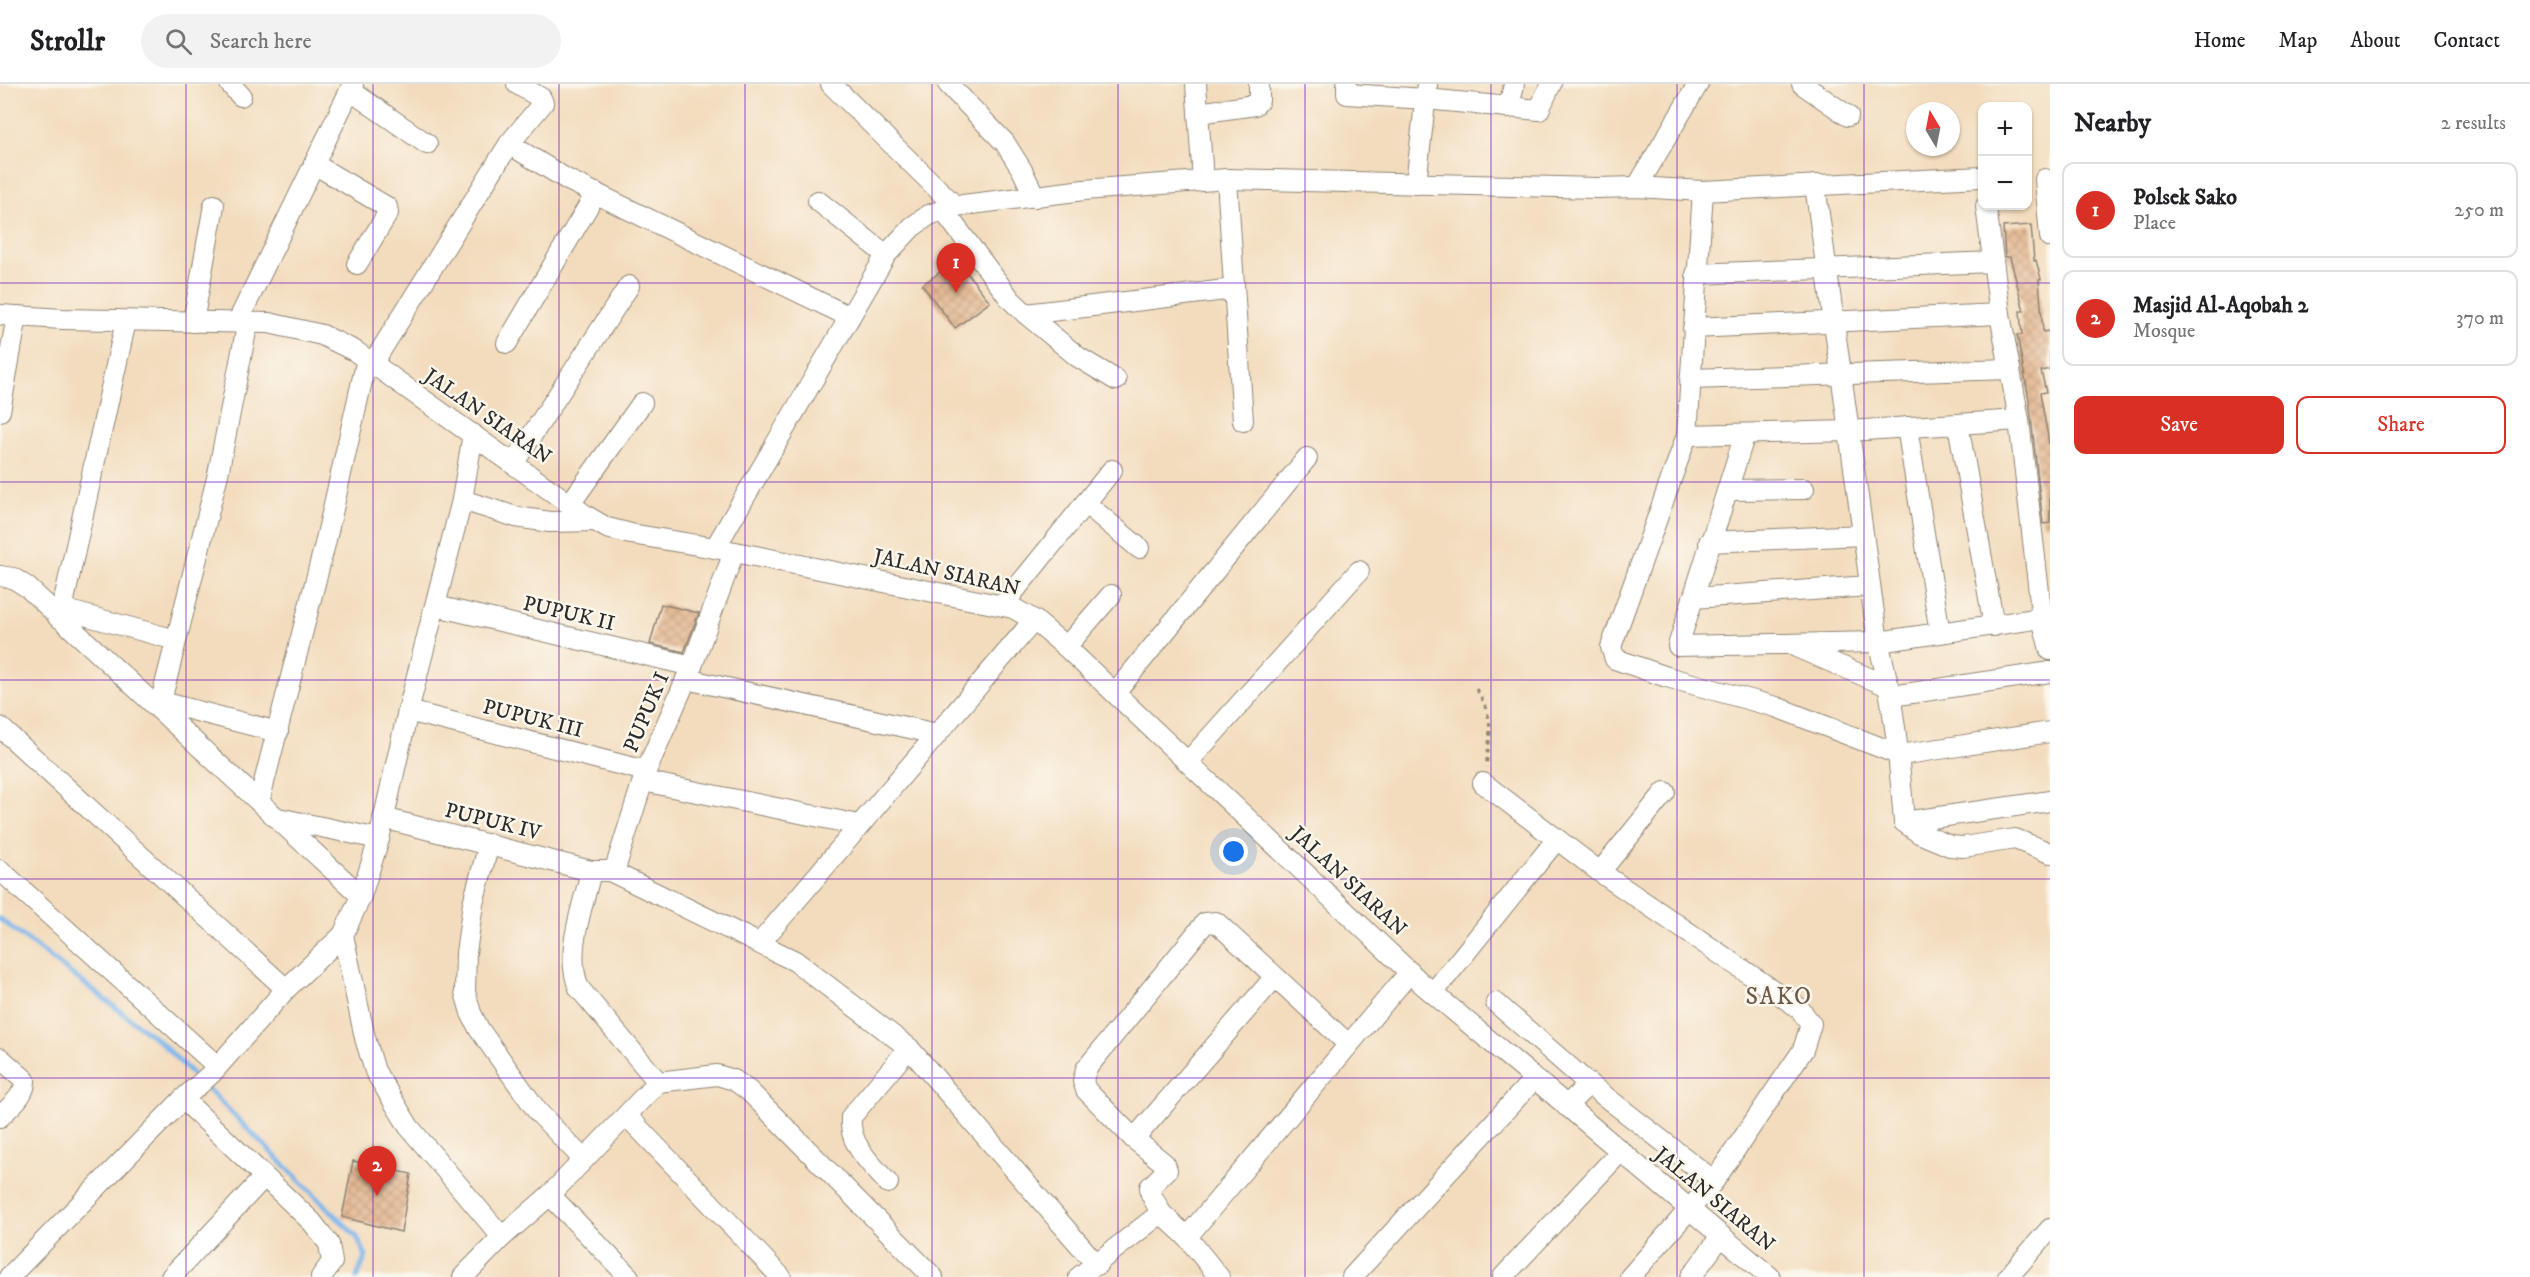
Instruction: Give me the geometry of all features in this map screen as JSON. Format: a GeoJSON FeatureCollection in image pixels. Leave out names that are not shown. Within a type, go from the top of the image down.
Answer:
{"type":"FeatureCollection","features":[{"type":"Feature","properties":{"kind":"street"},"geometry":{"type":"LineString","coordinates":[[259,802],[370,361],[509,144],[543,101],[517,84]]}},
{"type":"Feature","properties":{"kind":"street"},"geometry":{"type":"LineString","coordinates":[[948,84],[1005,143],[1035,197]]}},
{"type":"Feature","properties":{"kind":"street"},"geometry":{"type":"LineString","coordinates":[[1196,84],[1203,180]]}},
{"type":"Feature","properties":{"kind":"street"},"geometry":{"type":"LineString","coordinates":[[1198,113],[1255,105],[1259,101],[1259,84]]}},
{"type":"Feature","properties":{"kind":"street"},"geometry":{"type":"LineString","coordinates":[[1347,84],[1347,94],[1427,92],[1509,108],[1539,111],[1551,84]]}},
{"type":"Feature","properties":{"kind":"street"},"geometry":{"type":"LineString","coordinates":[[1509,108],[1514,84]]}},
{"type":"Feature","properties":{"kind":"street"},"geometry":{"type":"LineString","coordinates":[[1637,187],[1698,84]]}},
{"type":"Feature","properties":{"kind":"street"},"geometry":{"type":"LineString","coordinates":[[1802,84],[1848,116]]}},
{"type":"Feature","properties":{"kind":"street"},"geometry":{"type":"LineString","coordinates":[[836,86],[949,208],[1011,300],[1078,357],[1116,380]]}},
{"type":"Feature","properties":{"kind":"street"},"geometry":{"type":"LineString","coordinates":[[160,706],[218,474],[243,321],[314,164],[352,87],[427,144]]}},
{"type":"Feature","properties":{"kind":"street"},"geometry":{"type":"LineString","coordinates":[[1416,184],[1427,92]]}},
{"type":"Feature","properties":{"kind":"street"},"geometry":{"type":"LineString","coordinates":[[509,144],[568,180],[850,317]]}},
{"type":"Feature","properties":{"kind":"street"},"geometry":{"type":"LineString","coordinates":[[314,164],[387,207],[388,213],[357,264]]}},
{"type":"Feature","properties":{"kind":"street"},"geometry":{"type":"LineString","coordinates":[[949,208],[1084,190],[1227,179],[1637,187],[1703,191],[1978,178]]}},
{"type":"Feature","properties":{"kind":"street"},"geometry":{"type":"LineString","coordinates":[[1227,179],[1243,421]]}},
{"type":"Feature","properties":{"kind":"street"},"geometry":{"type":"LineString","coordinates":[[2041,179],[2050,237]]}},
{"type":"Feature","properties":{"kind":"street"},"geometry":{"type":"LineString","coordinates":[[1815,185],[1878,642],[1891,692],[1900,755],[1904,822]]}},
{"type":"Feature","properties":{"kind":"street"},"geometry":{"type":"LineString","coordinates":[[1703,191],[1687,435],[1611,647],[1615,659],[1667,677],[1776,707],[1900,755],[2050,732]]}},
{"type":"Feature","properties":{"kind":"street"},"geometry":{"type":"LineString","coordinates":[[507,343],[596,193]]}},
{"type":"Feature","properties":{"kind":"street"},"geometry":{"type":"LineString","coordinates":[[818,201],[886,255]]}},
{"type":"Feature","properties":{"kind":"street"},"geometry":{"type":"LineString","coordinates":[[194,322],[214,206]]}},
{"type":"Feature","properties":{"kind":"street","name":"PUPUK I"},"geometry":{"type":"LineString","coordinates":[[658,1082],[579,988],[573,974],[573,954],[600,871],[616,866],[645,776],[689,672],[724,550],[886,255],[912,227],[929,216],[949,208]]}},
{"type":"Feature","properties":{"kind":"street"},"geometry":{"type":"LineString","coordinates":[[1986,210],[2000,314],[2019,420],[2042,618],[2050,650]]}},
{"type":"Feature","properties":{"kind":"street"},"geometry":{"type":"LineString","coordinates":[[1696,274],[1993,262]]}},
{"type":"Feature","properties":{"kind":"street"},"geometry":{"type":"LineString","coordinates":[[513,464],[629,286]]}},
{"type":"Feature","properties":{"kind":"street"},"geometry":{"type":"LineString","coordinates":[[1026,314],[1234,289]]}},
{"type":"Feature","properties":{"kind":"street"},"geometry":{"type":"LineString","coordinates":[[1693,328],[2000,314]]}},
{"type":"Feature","properties":{"kind":"street"},"geometry":{"type":"LineString","coordinates":[[0,411],[8,316]]}},
{"type":"Feature","properties":{"kind":"street","name":"JALAN SIARAN"},"geometry":{"type":"LineString","coordinates":[[8,316],[126,321],[243,321],[295,327],[322,335],[370,361],[594,521],[631,534],[724,550],[1019,610],[1066,647],[1433,993],[1770,1277]]}},
{"type":"Feature","properties":{"kind":"street"},"geometry":{"type":"LineString","coordinates":[[60,613],[126,321]]}},
{"type":"Feature","properties":{"kind":"street"},"geometry":{"type":"LineString","coordinates":[[1690,379],[2010,369]]}},
{"type":"Feature","properties":{"kind":"street"},"geometry":{"type":"LineString","coordinates":[[570,504],[642,403]]}},
{"type":"Feature","properties":{"kind":"street"},"geometry":{"type":"LineString","coordinates":[[1687,435],[1849,431],[2019,420]]}},
{"type":"Feature","properties":{"kind":"street"},"geometry":{"type":"LineString","coordinates":[[1958,424],[1994,626]]}},
{"type":"Feature","properties":{"kind":"street"},"geometry":{"type":"LineString","coordinates":[[1907,427],[1940,633]]}},
{"type":"Feature","properties":{"kind":"street"},"geometry":{"type":"LineString","coordinates":[[9,1277],[214,1069],[286,988],[344,935],[361,896],[379,839],[408,711],[462,500],[473,434]]}},
{"type":"Feature","properties":{"kind":"street"},"geometry":{"type":"LineString","coordinates":[[1667,677],[1709,542],[1729,490],[1745,434]]}},
{"type":"Feature","properties":{"kind":"street"},"geometry":{"type":"LineString","coordinates":[[1115,693],[1307,458]]}},
{"type":"Feature","properties":{"kind":"street"},"geometry":{"type":"LineString","coordinates":[[1003,605],[1112,470]]}},
{"type":"Feature","properties":{"kind":"street"},"geometry":{"type":"LineString","coordinates":[[1729,490],[1804,489]]}},
{"type":"Feature","properties":{"kind":"street"},"geometry":{"type":"LineString","coordinates":[[462,500],[516,517],[550,522],[594,521]]}},
{"type":"Feature","properties":{"kind":"street"},"geometry":{"type":"LineString","coordinates":[[1085,503],[1138,548]]}},
{"type":"Feature","properties":{"kind":"street"},"geometry":{"type":"LineString","coordinates":[[1709,542],[1863,535]]}},
{"type":"Feature","properties":{"kind":"street"},"geometry":{"type":"LineString","coordinates":[[1188,762],[1359,571]]}},
{"type":"Feature","properties":{"kind":"street"},"geometry":{"type":"LineString","coordinates":[[0,576],[12,578],[27,587],[60,613],[361,896]]}},
{"type":"Feature","properties":{"kind":"street"},"geometry":{"type":"LineString","coordinates":[[1693,598],[1870,586]]}},
{"type":"Feature","properties":{"kind":"street"},"geometry":{"type":"LineString","coordinates":[[1066,647],[1111,595]]}},
{"type":"Feature","properties":{"kind":"street","name":"PUPUK II"},"geometry":{"type":"LineString","coordinates":[[436,606],[936,734]]}},
{"type":"Feature","properties":{"kind":"street"},"geometry":{"type":"LineString","coordinates":[[60,613],[176,640]]}},
{"type":"Feature","properties":{"kind":"street"},"geometry":{"type":"LineString","coordinates":[[1678,646],[1878,642],[2042,618]]}},
{"type":"Feature","properties":{"kind":"street"},"geometry":{"type":"LineString","coordinates":[[760,944],[1034,620]]}},
{"type":"Feature","properties":{"kind":"street"},"geometry":{"type":"LineString","coordinates":[[1791,645],[1891,692],[2050,672]]}},
{"type":"Feature","properties":{"kind":"street"},"geometry":{"type":"LineString","coordinates":[[160,706],[278,732]]}},
{"type":"Feature","properties":{"kind":"street","name":"PUPUK III"},"geometry":{"type":"LineString","coordinates":[[408,711],[645,776],[859,825]]}},
{"type":"Feature","properties":{"kind":"street"},"geometry":{"type":"LineString","coordinates":[[0,727],[286,988]]}},
{"type":"Feature","properties":{"kind":"street"},"geometry":{"type":"LineString","coordinates":[[1483,783],[1600,872],[1799,1008],[1811,1024],[1803,1050],[1714,1181],[1630,1277]]}},
{"type":"Feature","properties":{"kind":"street"},"geometry":{"type":"LineString","coordinates":[[1600,872],[1665,792]]}},
{"type":"Feature","properties":{"kind":"street"},"geometry":{"type":"LineString","coordinates":[[1904,822],[2050,801]]}},
{"type":"Feature","properties":{"kind":"street"},"geometry":{"type":"LineString","coordinates":[[276,818],[379,839]]}},
{"type":"Feature","properties":{"kind":"street","name":"PUPUK IV"},"geometry":{"type":"LineString","coordinates":[[383,818],[600,871],[795,961],[909,1048],[1090,1272]]}},
{"type":"Feature","properties":{"kind":"street"},"geometry":{"type":"LineString","coordinates":[[1904,822],[1919,833],[1950,846],[1963,848],[2016,839],[2050,853]]}},
{"type":"Feature","properties":{"kind":"street"},"geometry":{"type":"LineString","coordinates":[[1433,993],[1557,839]]}},
{"type":"Feature","properties":{"kind":"street"},"geometry":{"type":"LineString","coordinates":[[489,843],[473,903],[466,953],[465,992],[471,1013],[479,1029],[538,1112],[583,1160]]}},
{"type":"Feature","properties":{"kind":"street"},"geometry":{"type":"LineString","coordinates":[[0,870],[214,1069]]}},
{"type":"Feature","properties":{"kind":"street"},"geometry":{"type":"LineString","coordinates":[[1219,1277],[1188,1236],[1161,1213],[1151,1194],[1150,1187],[1167,1170],[1165,1164],[1134,1139],[1086,1090],[1083,1082],[1086,1069],[1205,923],[1216,922],[1348,1044]]}},
{"type":"Feature","properties":{"kind":"street"},"geometry":{"type":"LineString","coordinates":[[344,935],[365,1038],[375,1071],[409,1126],[449,1177],[502,1237]]}},
{"type":"Feature","properties":{"kind":"street"},"geometry":{"type":"LineString","coordinates":[[1188,1236],[1410,972]]}},
{"type":"Feature","properties":{"kind":"street"},"geometry":{"type":"LineString","coordinates":[[1134,1139],[1274,978]]}},
{"type":"Feature","properties":{"kind":"street"},"geometry":{"type":"LineString","coordinates":[[1496,1003],[1589,1084],[1714,1181]]}},
{"type":"Feature","properties":{"kind":"street"},"geometry":{"type":"LineString","coordinates":[[1494,1045],[1515,1019]]}},
{"type":"Feature","properties":{"kind":"street"},"geometry":{"type":"LineString","coordinates":[[888,1183],[868,1162],[852,1136],[850,1117],[909,1048]]}},
{"type":"Feature","properties":{"kind":"street"},"geometry":{"type":"LineString","coordinates":[[0,1058],[25,1080],[24,1091],[0,1116]]}},
{"type":"Feature","properties":{"kind":"street"},"geometry":{"type":"LineString","coordinates":[[470,1275],[502,1237],[549,1195],[658,1082],[717,1075],[734,1080],[749,1092],[933,1277]]}},
{"type":"Feature","properties":{"kind":"street"},"geometry":{"type":"LineString","coordinates":[[1352,1277],[1534,1079]]}},
{"type":"Feature","properties":{"kind":"street"},"geometry":{"type":"LineString","coordinates":[[1566,1106],[1589,1084]]}},
{"type":"Feature","properties":{"kind":"street"},"geometry":{"type":"LineString","coordinates":[[187,1095],[264,1177],[312,1222],[329,1244],[332,1262],[321,1277]]}},
{"type":"Feature","properties":{"kind":"street"},"geometry":{"type":"LineString","coordinates":[[627,1116],[781,1277]]}},
{"type":"Feature","properties":{"kind":"street"},"geometry":{"type":"LineString","coordinates":[[1503,1277],[1621,1151]]}},
{"type":"Feature","properties":{"kind":"street"},"geometry":{"type":"LineString","coordinates":[[171,1277],[264,1177]]}},
{"type":"Feature","properties":{"kind":"street"},"geometry":{"type":"LineString","coordinates":[[549,1195],[629,1277]]}},
{"type":"Feature","properties":{"kind":"street"},"geometry":{"type":"LineString","coordinates":[[1090,1272],[1161,1213]]}},
{"type":"Feature","properties":{"kind":"street"},"geometry":{"type":"LineString","coordinates":[[2008,1277],[2050,1229]]}},
{"type":"Feature","properties":{"kind":"street"},"geometry":{"type":"LineString","coordinates":[[1691,1277],[1721,1236]]}},
{"type":"Feature","properties":{"kind":"path"},"geometry":{"type":"LineString","coordinates":[[1476,689],[1490,718],[1483,783]]}},
{"type":"Feature","properties":{"kind":"building"},"geometry":{"type":"Polygon","coordinates":[[[2031,225],[2034,261],[2036,260],[2041,279],[2039,280],[2043,332],[2049,331],[2050,338],[2050,369],[2041,371],[2046,392],[2040,393],[2050,448],[2050,523],[2043,524],[2029,399],[2017,335],[2022,335],[2020,311],[2024,311],[2010,257],[2005,257],[2003,227],[2031,225]]]}},
{"type":"Feature","properties":{"kind":"building"},"geometry":{"type":"Polygon","coordinates":[[[957,260],[990,302],[955,328],[922,285],[957,260]]]}},
{"type":"Feature","properties":{"kind":"building"},"geometry":{"type":"Polygon","coordinates":[[[661,604],[699,613],[684,652],[650,644],[661,604]]]}},
{"type":"Feature","properties":{"kind":"building"},"geometry":{"type":"Polygon","coordinates":[[[353,1161],[411,1174],[401,1232],[342,1217],[353,1161]]]}},
{"type":"Feature","properties":{"kind":"waterway"},"geometry":{"type":"LineString","coordinates":[[0,919],[159,1041],[357,1237],[366,1256],[357,1277]]}},
{"type":"Feature","properties":{"kind":"place","name":"Polsek Sako"},"geometry":{"type":"Point","coordinates":[956,293]}},
{"type":"Feature","properties":{"kind":"place","name":"Masjid Al-Aqobah 2"},"geometry":{"type":"Point","coordinates":[377,1196]}},
{"type":"Feature","properties":{"kind":"district","name":"SAKO"},"geometry":{"type":"Point","coordinates":[1779,996]}}]}
